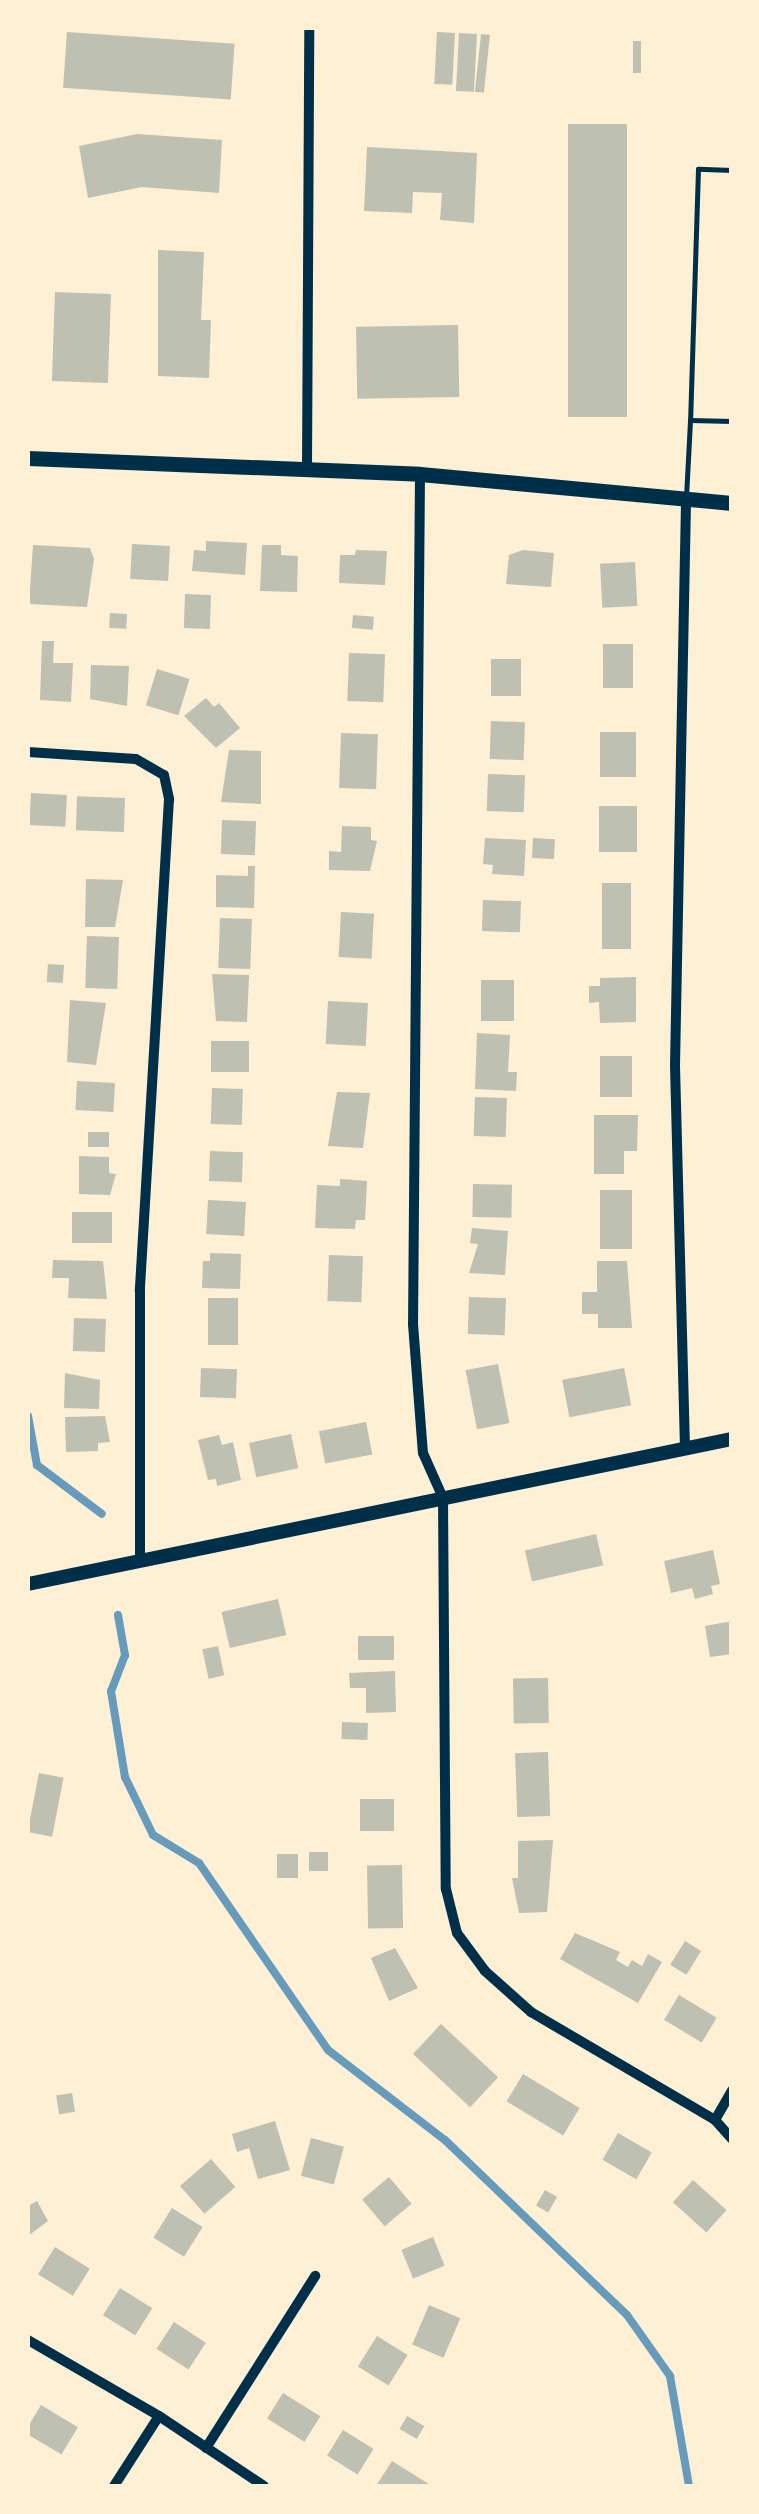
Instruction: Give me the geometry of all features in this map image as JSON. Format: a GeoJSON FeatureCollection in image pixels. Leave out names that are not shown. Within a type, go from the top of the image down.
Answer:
{"type":"FeatureCollection","features":[{"type":"Feature","properties":{"kind":"main road"},"geometry":{"type":"LineString","coordinates":[[28,458],[420,474],[732,504]]}},
{"type":"Feature","properties":{"kind":"street"},"geometry":{"type":"LineString","coordinates":[[307,467],[309,28]]}},
{"type":"Feature","properties":{"kind":"street"},"geometry":{"type":"LineString","coordinates":[[420,474],[413,1324],[424,1453],[443,1498],[446,1890],[457,1933],[485,1971],[531,2012],[714,2120],[732,2139]]}},
{"type":"Feature","properties":{"kind":"street"},"geometry":{"type":"LineString","coordinates":[[685,1448],[675,1065],[686,500]]}},
{"type":"Feature","properties":{"kind":"street"},"geometry":{"type":"LineString","coordinates":[[28,752],[136,758],[164,775],[169,799],[140,1291],[140,1561]]}},
{"type":"Feature","properties":{"kind":"street"},"geometry":{"type":"LineString","coordinates":[[28,1584],[732,1439]]}},
{"type":"Feature","properties":{"kind":"street"},"geometry":{"type":"LineString","coordinates":[[714,2120],[732,2091]]}},
{"type":"Feature","properties":{"kind":"street"},"geometry":{"type":"LineString","coordinates":[[206,2448],[315,2276]]}},
{"type":"Feature","properties":{"kind":"street"},"geometry":{"type":"LineString","coordinates":[[28,2340],[159,2416],[264,2486]]}},
{"type":"Feature","properties":{"kind":"street"},"geometry":{"type":"LineString","coordinates":[[114,2486],[159,2416]]}},
{"type":"Feature","properties":{"kind":"lane"},"geometry":{"type":"LineString","coordinates":[[686,500],[698,169],[732,170]]}},
{"type":"Feature","properties":{"kind":"lane"},"geometry":{"type":"LineString","coordinates":[[690,420],[732,421]]}},
{"type":"Feature","properties":{"kind":"building"},"geometry":{"type":"Polygon","coordinates":[[[67,32],[235,44],[231,100],[63,88],[67,32]]]}},
{"type":"Feature","properties":{"kind":"building"},"geometry":{"type":"Polygon","coordinates":[[[437,32],[455,33],[452,85],[434,84],[437,32]]]}},
{"type":"Feature","properties":{"kind":"building"},"geometry":{"type":"Polygon","coordinates":[[[459,33],[477,34],[474,92],[456,91],[459,33]]]}},
{"type":"Feature","properties":{"kind":"building"},"geometry":{"type":"Polygon","coordinates":[[[481,34],[490,35],[484,93],[475,92],[481,34]]]}},
{"type":"Feature","properties":{"kind":"building"},"geometry":{"type":"Polygon","coordinates":[[[633,41],[641,41],[641,73],[633,73],[633,41]]]}},
{"type":"Feature","properties":{"kind":"building"},"geometry":{"type":"Polygon","coordinates":[[[568,124],[627,124],[627,417],[568,417],[568,124]]]}},
{"type":"Feature","properties":{"kind":"building"},"geometry":{"type":"Polygon","coordinates":[[[137,134],[222,140],[219,193],[142,187],[88,198],[79,146],[137,134]]]}},
{"type":"Feature","properties":{"kind":"building"},"geometry":{"type":"Polygon","coordinates":[[[367,147],[477,153],[474,223],[440,220],[442,193],[413,192],[412,213],[364,211],[367,147]]]}},
{"type":"Feature","properties":{"kind":"building"},"geometry":{"type":"Polygon","coordinates":[[[158,250],[204,252],[201,320],[211,320],[209,378],[158,376],[158,250]]]}},
{"type":"Feature","properties":{"kind":"building"},"geometry":{"type":"Polygon","coordinates":[[[55,292],[111,294],[108,383],[52,381],[55,292]]]}},
{"type":"Feature","properties":{"kind":"building"},"geometry":{"type":"Polygon","coordinates":[[[458,325],[459,397],[357,399],[356,327],[458,325]]]}},
{"type":"Feature","properties":{"kind":"building"},"geometry":{"type":"Polygon","coordinates":[[[206,541],[247,543],[245,575],[192,571],[194,550],[206,551],[206,541]]]}},
{"type":"Feature","properties":{"kind":"building"},"geometry":{"type":"Polygon","coordinates":[[[132,544],[170,546],[168,581],[130,579],[132,544]]]}},
{"type":"Feature","properties":{"kind":"building"},"geometry":{"type":"Polygon","coordinates":[[[33,545],[90,548],[94,559],[87,607],[29,604],[33,545]]]}},
{"type":"Feature","properties":{"kind":"building"},"geometry":{"type":"Polygon","coordinates":[[[262,545],[281,545],[281,555],[298,556],[297,592],[260,591],[262,545]]]}},
{"type":"Feature","properties":{"kind":"building"},"geometry":{"type":"Polygon","coordinates":[[[356,550],[387,551],[385,585],[339,583],[340,555],[355,555],[356,550]]]}},
{"type":"Feature","properties":{"kind":"building"},"geometry":{"type":"Polygon","coordinates":[[[523,550],[554,553],[551,587],[506,584],[509,555],[523,550]]]}},
{"type":"Feature","properties":{"kind":"building"},"geometry":{"type":"Polygon","coordinates":[[[635,562],[637,606],[602,608],[600,564],[635,562]]]}},
{"type":"Feature","properties":{"kind":"building"},"geometry":{"type":"Polygon","coordinates":[[[185,594],[211,595],[210,629],[184,628],[185,594]]]}},
{"type":"Feature","properties":{"kind":"building"},"geometry":{"type":"Polygon","coordinates":[[[110,613],[127,614],[126,629],[109,628],[110,613]]]}},
{"type":"Feature","properties":{"kind":"building"},"geometry":{"type":"Polygon","coordinates":[[[353,615],[374,617],[373,630],[352,628],[353,615]]]}},
{"type":"Feature","properties":{"kind":"building"},"geometry":{"type":"Polygon","coordinates":[[[42,641],[54,641],[53,663],[73,663],[71,702],[40,700],[42,641]]]}},
{"type":"Feature","properties":{"kind":"building"},"geometry":{"type":"Polygon","coordinates":[[[603,644],[633,644],[633,688],[603,688],[603,644]]]}},
{"type":"Feature","properties":{"kind":"building"},"geometry":{"type":"Polygon","coordinates":[[[349,653],[385,654],[383,702],[347,701],[349,653]]]}},
{"type":"Feature","properties":{"kind":"building"},"geometry":{"type":"Polygon","coordinates":[[[491,659],[521,659],[521,696],[491,696],[491,659]]]}},
{"type":"Feature","properties":{"kind":"building"},"geometry":{"type":"Polygon","coordinates":[[[91,665],[129,666],[127,706],[90,699],[91,665]]]}},
{"type":"Feature","properties":{"kind":"building"},"geometry":{"type":"Polygon","coordinates":[[[157,669],[190,679],[178,715],[146,705],[157,669]]]}},
{"type":"Feature","properties":{"kind":"building"},"geometry":{"type":"Polygon","coordinates":[[[206,698],[214,707],[219,703],[240,728],[216,748],[184,716],[206,698]]]}},
{"type":"Feature","properties":{"kind":"building"},"geometry":{"type":"Polygon","coordinates":[[[491,721],[525,722],[524,760],[490,759],[491,721]]]}},
{"type":"Feature","properties":{"kind":"building"},"geometry":{"type":"Polygon","coordinates":[[[600,732],[636,732],[636,777],[600,777],[600,732]]]}},
{"type":"Feature","properties":{"kind":"building"},"geometry":{"type":"Polygon","coordinates":[[[341,733],[378,734],[376,789],[339,788],[341,733]]]}},
{"type":"Feature","properties":{"kind":"building"},"geometry":{"type":"Polygon","coordinates":[[[229,750],[261,751],[261,804],[221,802],[229,750]]]}},
{"type":"Feature","properties":{"kind":"building"},"geometry":{"type":"Polygon","coordinates":[[[488,774],[525,775],[524,812],[487,811],[488,774]]]}},
{"type":"Feature","properties":{"kind":"building"},"geometry":{"type":"Polygon","coordinates":[[[31,793],[67,795],[65,827],[29,825],[31,793]]]}},
{"type":"Feature","properties":{"kind":"building"},"geometry":{"type":"Polygon","coordinates":[[[77,796],[125,798],[124,832],[76,830],[77,796]]]}},
{"type":"Feature","properties":{"kind":"building"},"geometry":{"type":"Polygon","coordinates":[[[599,806],[637,806],[637,852],[599,852],[599,806]]]}},
{"type":"Feature","properties":{"kind":"building"},"geometry":{"type":"Polygon","coordinates":[[[222,820],[256,821],[255,855],[221,854],[222,820]]]}},
{"type":"Feature","properties":{"kind":"building"},"geometry":{"type":"Polygon","coordinates":[[[342,826],[371,827],[371,840],[377,841],[370,871],[329,870],[329,851],[341,852],[342,826]]]}},
{"type":"Feature","properties":{"kind":"building"},"geometry":{"type":"Polygon","coordinates":[[[485,838],[526,840],[524,876],[492,874],[493,865],[483,864],[485,838]]]}},
{"type":"Feature","properties":{"kind":"building"},"geometry":{"type":"Polygon","coordinates":[[[533,838],[555,839],[554,859],[532,858],[533,838]]]}},
{"type":"Feature","properties":{"kind":"building"},"geometry":{"type":"Polygon","coordinates":[[[248,866],[255,866],[254,908],[216,907],[216,875],[248,876],[248,866]]]}},
{"type":"Feature","properties":{"kind":"building"},"geometry":{"type":"Polygon","coordinates":[[[86,879],[123,880],[115,927],[85,927],[86,879]]]}},
{"type":"Feature","properties":{"kind":"building"},"geometry":{"type":"Polygon","coordinates":[[[602,883],[631,883],[631,949],[602,949],[602,883]]]}},
{"type":"Feature","properties":{"kind":"building"},"geometry":{"type":"Polygon","coordinates":[[[483,900],[521,901],[520,932],[482,931],[483,900]]]}},
{"type":"Feature","properties":{"kind":"building"},"geometry":{"type":"Polygon","coordinates":[[[341,912],[374,914],[372,959],[339,957],[341,912]]]}},
{"type":"Feature","properties":{"kind":"building"},"geometry":{"type":"Polygon","coordinates":[[[220,918],[252,919],[250,969],[218,968],[220,918]]]}},
{"type":"Feature","properties":{"kind":"building"},"geometry":{"type":"Polygon","coordinates":[[[87,936],[119,937],[117,989],[85,988],[87,936]]]}},
{"type":"Feature","properties":{"kind":"building"},"geometry":{"type":"Polygon","coordinates":[[[48,964],[64,965],[63,983],[47,982],[48,964]]]}},
{"type":"Feature","properties":{"kind":"building"},"geometry":{"type":"Polygon","coordinates":[[[212,974],[249,975],[247,1022],[216,1021],[212,974]]]}},
{"type":"Feature","properties":{"kind":"building"},"geometry":{"type":"Polygon","coordinates":[[[636,977],[636,1022],[600,1023],[599,1002],[589,1003],[589,986],[600,986],[600,978],[636,977]]]}},
{"type":"Feature","properties":{"kind":"building"},"geometry":{"type":"Polygon","coordinates":[[[481,980],[514,980],[514,1021],[481,1021],[481,980]]]}},
{"type":"Feature","properties":{"kind":"building"},"geometry":{"type":"Polygon","coordinates":[[[70,1000],[106,1003],[96,1065],[67,1062],[70,1000]]]}},
{"type":"Feature","properties":{"kind":"building"},"geometry":{"type":"Polygon","coordinates":[[[328,1001],[368,1003],[366,1046],[326,1044],[328,1001]]]}},
{"type":"Feature","properties":{"kind":"building"},"geometry":{"type":"Polygon","coordinates":[[[477,1033],[510,1035],[508,1072],[517,1072],[516,1091],[475,1089],[477,1033]]]}},
{"type":"Feature","properties":{"kind":"building"},"geometry":{"type":"Polygon","coordinates":[[[211,1041],[249,1041],[249,1072],[211,1072],[211,1041]]]}},
{"type":"Feature","properties":{"kind":"building"},"geometry":{"type":"Polygon","coordinates":[[[600,1056],[632,1056],[632,1097],[600,1097],[600,1056]]]}},
{"type":"Feature","properties":{"kind":"building"},"geometry":{"type":"Polygon","coordinates":[[[77,1081],[115,1083],[113,1112],[75,1110],[77,1081]]]}},
{"type":"Feature","properties":{"kind":"building"},"geometry":{"type":"Polygon","coordinates":[[[212,1088],[243,1089],[242,1125],[211,1124],[212,1088]]]}},
{"type":"Feature","properties":{"kind":"building"},"geometry":{"type":"Polygon","coordinates":[[[337,1092],[370,1093],[363,1148],[328,1146],[337,1092]]]}},
{"type":"Feature","properties":{"kind":"building"},"geometry":{"type":"Polygon","coordinates":[[[475,1097],[507,1098],[506,1137],[474,1136],[475,1097]]]}},
{"type":"Feature","properties":{"kind":"building"},"geometry":{"type":"Polygon","coordinates":[[[594,1115],[638,1115],[637,1151],[624,1151],[624,1174],[594,1174],[594,1115]]]}},
{"type":"Feature","properties":{"kind":"building"},"geometry":{"type":"Polygon","coordinates":[[[88,1132],[109,1132],[109,1147],[88,1147],[88,1132]]]}},
{"type":"Feature","properties":{"kind":"building"},"geometry":{"type":"Polygon","coordinates":[[[210,1151],[243,1152],[242,1182],[209,1181],[210,1151]]]}},
{"type":"Feature","properties":{"kind":"building"},"geometry":{"type":"Polygon","coordinates":[[[79,1156],[109,1157],[109,1173],[116,1174],[110,1195],[79,1194],[79,1156]]]}},
{"type":"Feature","properties":{"kind":"building"},"geometry":{"type":"Polygon","coordinates":[[[340,1179],[367,1181],[365,1220],[356,1220],[355,1229],[315,1228],[317,1185],[340,1186],[340,1179]]]}},
{"type":"Feature","properties":{"kind":"building"},"geometry":{"type":"Polygon","coordinates":[[[473,1184],[512,1185],[511,1218],[472,1217],[473,1184]]]}},
{"type":"Feature","properties":{"kind":"building"},"geometry":{"type":"Polygon","coordinates":[[[600,1190],[632,1190],[632,1249],[600,1249],[600,1190]]]}},
{"type":"Feature","properties":{"kind":"building"},"geometry":{"type":"Polygon","coordinates":[[[208,1200],[246,1202],[244,1236],[206,1234],[208,1200]]]}},
{"type":"Feature","properties":{"kind":"building"},"geometry":{"type":"Polygon","coordinates":[[[72,1212],[112,1212],[112,1243],[72,1243],[72,1212]]]}},
{"type":"Feature","properties":{"kind":"building"},"geometry":{"type":"Polygon","coordinates":[[[472,1228],[508,1231],[505,1275],[469,1273],[478,1244],[470,1243],[472,1228]]]}},
{"type":"Feature","properties":{"kind":"building"},"geometry":{"type":"Polygon","coordinates":[[[210,1253],[241,1254],[240,1289],[202,1288],[203,1261],[210,1261],[210,1253]]]}},
{"type":"Feature","properties":{"kind":"building"},"geometry":{"type":"Polygon","coordinates":[[[329,1255],[363,1256],[361,1302],[327,1301],[329,1255]]]}},
{"type":"Feature","properties":{"kind":"building"},"geometry":{"type":"Polygon","coordinates":[[[53,1260],[103,1261],[107,1299],[68,1298],[69,1278],[52,1278],[53,1260]]]}},
{"type":"Feature","properties":{"kind":"building"},"geometry":{"type":"Polygon","coordinates":[[[597,1261],[627,1261],[632,1328],[598,1328],[598,1314],[582,1314],[582,1292],[597,1292],[597,1261]]]}},
{"type":"Feature","properties":{"kind":"building"},"geometry":{"type":"Polygon","coordinates":[[[469,1297],[506,1298],[505,1335],[468,1334],[469,1297]]]}},
{"type":"Feature","properties":{"kind":"building"},"geometry":{"type":"Polygon","coordinates":[[[208,1298],[238,1298],[238,1345],[208,1345],[208,1298]]]}},
{"type":"Feature","properties":{"kind":"building"},"geometry":{"type":"Polygon","coordinates":[[[74,1318],[106,1319],[105,1352],[73,1351],[74,1318]]]}},
{"type":"Feature","properties":{"kind":"building"},"geometry":{"type":"Polygon","coordinates":[[[498,1364],[509,1423],[477,1429],[466,1370],[498,1364]]]}},
{"type":"Feature","properties":{"kind":"building"},"geometry":{"type":"Polygon","coordinates":[[[201,1368],[237,1369],[236,1398],[200,1397],[201,1368]]]}},
{"type":"Feature","properties":{"kind":"building"},"geometry":{"type":"Polygon","coordinates":[[[624,1368],[631,1405],[569,1417],[562,1380],[624,1368]]]}},
{"type":"Feature","properties":{"kind":"building"},"geometry":{"type":"Polygon","coordinates":[[[65,1373],[100,1380],[99,1409],[64,1408],[65,1373]]]}},
{"type":"Feature","properties":{"kind":"building"},"geometry":{"type":"Polygon","coordinates":[[[105,1416],[110,1442],[98,1443],[98,1451],[66,1452],[65,1417],[105,1416]]]}},
{"type":"Feature","properties":{"kind":"building"},"geometry":{"type":"Polygon","coordinates":[[[366,1422],[372,1454],[325,1464],[319,1431],[366,1422]]]}},
{"type":"Feature","properties":{"kind":"building"},"geometry":{"type":"Polygon","coordinates":[[[291,1434],[298,1468],[256,1477],[249,1443],[291,1434]]]}},
{"type":"Feature","properties":{"kind":"building"},"geometry":{"type":"Polygon","coordinates":[[[219,1435],[222,1445],[233,1442],[241,1480],[217,1486],[216,1479],[208,1480],[198,1440],[219,1435]]]}},
{"type":"Feature","properties":{"kind":"building"},"geometry":{"type":"Polygon","coordinates":[[[596,1534],[603,1565],[532,1582],[525,1550],[596,1534]]]}},
{"type":"Feature","properties":{"kind":"building"},"geometry":{"type":"Polygon","coordinates":[[[713,1550],[720,1584],[711,1586],[713,1594],[695,1599],[692,1588],[671,1593],[664,1561],[713,1550]]]}},
{"type":"Feature","properties":{"kind":"building"},"geometry":{"type":"Polygon","coordinates":[[[278,1599],[286,1635],[230,1648],[221,1612],[278,1599]]]}},
{"type":"Feature","properties":{"kind":"building"},"geometry":{"type":"Polygon","coordinates":[[[732,1621],[732,1654],[710,1657],[705,1626],[732,1621]]]}},
{"type":"Feature","properties":{"kind":"building"},"geometry":{"type":"Polygon","coordinates":[[[358,1636],[394,1636],[394,1660],[358,1660],[358,1636]]]}},
{"type":"Feature","properties":{"kind":"building"},"geometry":{"type":"Polygon","coordinates":[[[218,1646],[224,1675],[209,1679],[202,1649],[218,1646]]]}},
{"type":"Feature","properties":{"kind":"building"},"geometry":{"type":"Polygon","coordinates":[[[395,1671],[396,1712],[366,1713],[366,1688],[350,1688],[349,1673],[395,1671]]]}},
{"type":"Feature","properties":{"kind":"building"},"geometry":{"type":"Polygon","coordinates":[[[548,1678],[549,1723],[514,1724],[513,1679],[548,1678]]]}},
{"type":"Feature","properties":{"kind":"building"},"geometry":{"type":"Polygon","coordinates":[[[342,1722],[368,1723],[367,1740],[341,1739],[342,1722]]]}},
{"type":"Feature","properties":{"kind":"building"},"geometry":{"type":"Polygon","coordinates":[[[548,1752],[550,1816],[517,1817],[515,1753],[548,1752]]]}},
{"type":"Feature","properties":{"kind":"building"},"geometry":{"type":"Polygon","coordinates":[[[39,1773],[64,1778],[52,1837],[28,1832],[39,1773]]]}},
{"type":"Feature","properties":{"kind":"building"},"geometry":{"type":"Polygon","coordinates":[[[360,1799],[394,1799],[394,1831],[360,1831],[360,1799]]]}},
{"type":"Feature","properties":{"kind":"building"},"geometry":{"type":"Polygon","coordinates":[[[553,1840],[547,1912],[519,1913],[512,1878],[518,1878],[518,1841],[553,1840]]]}},
{"type":"Feature","properties":{"kind":"building"},"geometry":{"type":"Polygon","coordinates":[[[309,1852],[328,1852],[328,1871],[309,1871],[309,1852]]]}},
{"type":"Feature","properties":{"kind":"building"},"geometry":{"type":"Polygon","coordinates":[[[277,1854],[298,1854],[298,1878],[277,1878],[277,1854]]]}},
{"type":"Feature","properties":{"kind":"building"},"geometry":{"type":"Polygon","coordinates":[[[402,1865],[403,1928],[368,1929],[367,1866],[402,1865]]]}},
{"type":"Feature","properties":{"kind":"building"},"geometry":{"type":"Polygon","coordinates":[[[575,1933],[620,1952],[616,1960],[628,1967],[632,1960],[642,1966],[648,1954],[662,1962],[638,2003],[560,1959],[575,1933]]]}},
{"type":"Feature","properties":{"kind":"building"},"geometry":{"type":"Polygon","coordinates":[[[685,1941],[701,1951],[686,1975],[670,1965],[685,1941]]]}},
{"type":"Feature","properties":{"kind":"building"},"geometry":{"type":"Polygon","coordinates":[[[395,1948],[418,1988],[389,2001],[371,1958],[395,1948]]]}},
{"type":"Feature","properties":{"kind":"building"},"geometry":{"type":"Polygon","coordinates":[[[679,1995],[717,2018],[702,2043],[664,2020],[679,1995]]]}},
{"type":"Feature","properties":{"kind":"building"},"geometry":{"type":"Polygon","coordinates":[[[441,2024],[498,2077],[470,2107],[413,2054],[441,2024]]]}},
{"type":"Feature","properties":{"kind":"building"},"geometry":{"type":"Polygon","coordinates":[[[523,2074],[580,2108],[563,2135],[507,2101],[523,2074]]]}},
{"type":"Feature","properties":{"kind":"building"},"geometry":{"type":"Polygon","coordinates":[[[72,2093],[75,2112],[59,2114],[56,2096],[72,2093]]]}},
{"type":"Feature","properties":{"kind":"building"},"geometry":{"type":"Polygon","coordinates":[[[275,2121],[290,2170],[258,2179],[249,2148],[237,2152],[232,2134],[275,2121]]]}},
{"type":"Feature","properties":{"kind":"building"},"geometry":{"type":"Polygon","coordinates":[[[618,2133],[652,2152],[636,2179],[602,2160],[618,2133]]]}},
{"type":"Feature","properties":{"kind":"building"},"geometry":{"type":"Polygon","coordinates":[[[311,2138],[344,2147],[334,2184],[301,2176],[311,2138]]]}},
{"type":"Feature","properties":{"kind":"building"},"geometry":{"type":"Polygon","coordinates":[[[211,2159],[235,2187],[204,2214],[180,2186],[211,2159]]]}},
{"type":"Feature","properties":{"kind":"building"},"geometry":{"type":"Polygon","coordinates":[[[389,2177],[411,2204],[385,2226],[362,2199],[389,2177]]]}},
{"type":"Feature","properties":{"kind":"building"},"geometry":{"type":"Polygon","coordinates":[[[693,2180],[726,2210],[706,2232],[673,2202],[693,2180]]]}},
{"type":"Feature","properties":{"kind":"building"},"geometry":{"type":"Polygon","coordinates":[[[545,2190],[557,2197],[548,2213],[536,2206],[545,2190]]]}},
{"type":"Feature","properties":{"kind":"building"},"geometry":{"type":"Polygon","coordinates":[[[37,2201],[48,2221],[28,2236],[28,2206],[37,2201]]]}},
{"type":"Feature","properties":{"kind":"building"},"geometry":{"type":"Polygon","coordinates":[[[172,2208],[203,2227],[184,2257],[153,2238],[172,2208]]]}},
{"type":"Feature","properties":{"kind":"building"},"geometry":{"type":"Polygon","coordinates":[[[433,2237],[445,2266],[413,2278],[401,2250],[433,2237]]]}},
{"type":"Feature","properties":{"kind":"building"},"geometry":{"type":"Polygon","coordinates":[[[55,2247],[90,2269],[73,2296],[38,2274],[55,2247]]]}},
{"type":"Feature","properties":{"kind":"building"},"geometry":{"type":"Polygon","coordinates":[[[120,2288],[152,2308],[135,2335],[103,2315],[120,2288]]]}},
{"type":"Feature","properties":{"kind":"building"},"geometry":{"type":"Polygon","coordinates":[[[429,2305],[460,2318],[443,2358],[412,2345],[429,2305]]]}},
{"type":"Feature","properties":{"kind":"building"},"geometry":{"type":"Polygon","coordinates":[[[174,2322],[206,2343],[188,2370],[157,2349],[174,2322]]]}},
{"type":"Feature","properties":{"kind":"building"},"geometry":{"type":"Polygon","coordinates":[[[377,2336],[408,2355],[388,2386],[358,2367],[377,2336]]]}},
{"type":"Feature","properties":{"kind":"building"},"geometry":{"type":"Polygon","coordinates":[[[283,2393],[320,2416],[304,2442],[267,2418],[283,2393]]]}},
{"type":"Feature","properties":{"kind":"building"},"geometry":{"type":"Polygon","coordinates":[[[41,2405],[78,2427],[61,2455],[28,2435],[28,2427],[41,2405]]]}},
{"type":"Feature","properties":{"kind":"building"},"geometry":{"type":"Polygon","coordinates":[[[407,2416],[424,2426],[417,2439],[399,2429],[407,2416]]]}},
{"type":"Feature","properties":{"kind":"building"},"geometry":{"type":"Polygon","coordinates":[[[343,2430],[374,2449],[358,2475],[327,2455],[343,2430]]]}},
{"type":"Feature","properties":{"kind":"building"},"geometry":{"type":"Polygon","coordinates":[[[392,2461],[432,2486],[376,2486],[392,2461]]]}},
{"type":"Feature","properties":{"kind":"waterway"},"geometry":{"type":"LineString","coordinates":[[28,1416],[37,1465],[102,1514]]}},
{"type":"Feature","properties":{"kind":"waterway"},"geometry":{"type":"LineString","coordinates":[[118,1615],[125,1655],[111,1691],[125,1777],[153,1835],[199,1863],[328,2050],[445,2140],[627,2315],[670,2376],[689,2486]]}}]}
